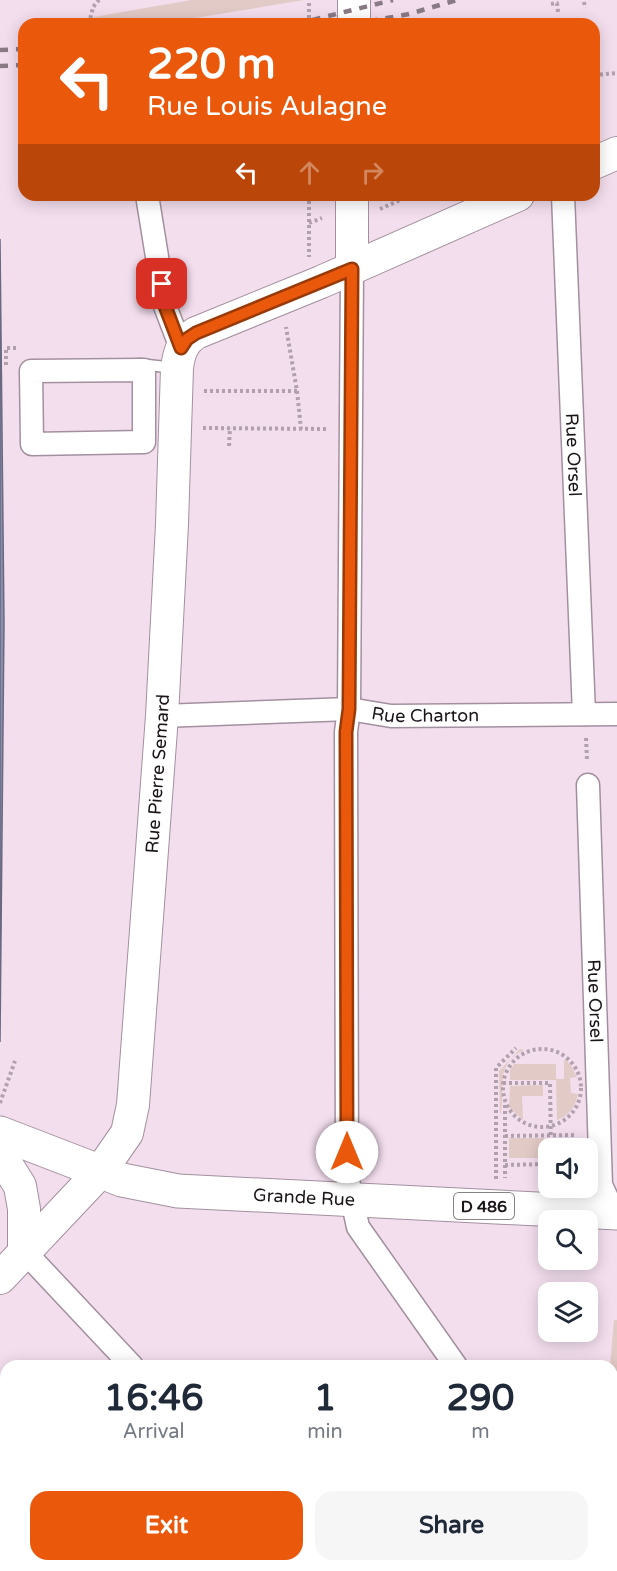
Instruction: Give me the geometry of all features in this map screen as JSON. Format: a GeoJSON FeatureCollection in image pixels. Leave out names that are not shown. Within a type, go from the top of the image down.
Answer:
{"type":"FeatureCollection","features":[{"type":"Feature","properties":{"kind":"main road"},"geometry":{"type":"LineString","coordinates":[[354,0],[354,18]]}},
{"type":"Feature","properties":{"kind":"main road"},"geometry":{"type":"LineString","coordinates":[[600,160],[617,153]]}},
{"type":"Feature","properties":{"kind":"main road"},"geometry":{"type":"LineString","coordinates":[[179,358],[187,339],[196,333],[352,269],[505,201]]}},
{"type":"Feature","properties":{"kind":"main road"},"geometry":{"type":"LineString","coordinates":[[352,269],[363,203]]}},
{"type":"Feature","properties":{"kind":"main road","name":"Rue Pierre Semard"},"geometry":{"type":"LineString","coordinates":[[0,1278],[100,1172],[127,1133],[133,1105],[162,716],[179,358]]}},
{"type":"Feature","properties":{"kind":"main road","name":"Grande Rue"},"geometry":{"type":"LineString","coordinates":[[0,1133],[122,1180],[178,1191],[616,1213]]}},
{"type":"Feature","properties":{"kind":"main road"},"geometry":{"type":"LineString","coordinates":[[8,1166],[20,1186],[24,1209],[24,1251]]}},
{"type":"Feature","properties":{"kind":"street","name":"Rue Pierre Semard"},"geometry":{"type":"LineString","coordinates":[[148,201],[165,306],[179,358]]}},
{"type":"Feature","properties":{"kind":"street","name":"Rue Orsel"},"geometry":{"type":"LineString","coordinates":[[563,201],[584,714]]}},
{"type":"Feature","properties":{"kind":"street"},"geometry":{"type":"LineString","coordinates":[[352,269],[349,709],[346,732],[347,1176],[358,1227],[366,1242],[452,1360]]}},
{"type":"Feature","properties":{"kind":"street"},"geometry":{"type":"LineString","coordinates":[[144,370],[144,442],[32,444],[31,371],[144,370]]}},
{"type":"Feature","properties":{"kind":"street","name":"Rue Charton"},"geometry":{"type":"LineString","coordinates":[[162,716],[349,709],[391,716],[617,714]]}},
{"type":"Feature","properties":{"kind":"street","name":"Rue Orsel"},"geometry":{"type":"LineString","coordinates":[[588,785],[601,1185],[616,1213]]}},
{"type":"Feature","properties":{"kind":"street"},"geometry":{"type":"LineString","coordinates":[[24,1251],[126,1360]]}},
{"type":"Feature","properties":{"kind":"lane"},"geometry":{"type":"LineString","coordinates":[[16,366],[144,363],[179,358]]}},
{"type":"Feature","properties":{"kind":"path"},"geometry":{"type":"LineString","coordinates":[[90,18],[93,7],[99,0]]}},
{"type":"Feature","properties":{"kind":"path"},"geometry":{"type":"LineString","coordinates":[[309,0],[309,18]]}},
{"type":"Feature","properties":{"kind":"path"},"geometry":{"type":"LineString","coordinates":[[551,4],[557,3],[558,12]]}},
{"type":"Feature","properties":{"kind":"path"},"geometry":{"type":"LineString","coordinates":[[600,74],[617,73]]}},
{"type":"Feature","properties":{"kind":"path"},"geometry":{"type":"LineString","coordinates":[[309,201],[309,287]]}},
{"type":"Feature","properties":{"kind":"path"},"geometry":{"type":"LineString","coordinates":[[286,327],[301,429]]}},
{"type":"Feature","properties":{"kind":"path"},"geometry":{"type":"LineString","coordinates":[[198,391],[297,391]]}},
{"type":"Feature","properties":{"kind":"path"},"geometry":{"type":"LineString","coordinates":[[202,428],[351,429]]}},
{"type":"Feature","properties":{"kind":"path"},"geometry":{"type":"LineString","coordinates":[[229,446],[230,428]]}},
{"type":"Feature","properties":{"kind":"path"},"geometry":{"type":"LineString","coordinates":[[584,714],[588,785]]}},
{"type":"Feature","properties":{"kind":"path"},"geometry":{"type":"LineString","coordinates":[[496,1183],[496,1068],[516,1048]]}},
{"type":"Feature","properties":{"kind":"path"},"geometry":{"type":"LineString","coordinates":[[504,1101],[514,1116],[522,1122],[539,1128],[550,1126],[566,1120],[577,1105],[580,1097],[580,1078],[572,1062],[557,1051],[539,1048],[514,1059],[502,1083],[505,1174]]}},
{"type":"Feature","properties":{"kind":"path"},"geometry":{"type":"LineString","coordinates":[[0,1102],[15,1061]]}},
{"type":"Feature","properties":{"kind":"path"},"geometry":{"type":"LineString","coordinates":[[502,1083],[550,1083],[551,1135]]}},
{"type":"Feature","properties":{"kind":"path"},"geometry":{"type":"LineString","coordinates":[[505,1136],[581,1135]]}},
{"type":"Feature","properties":{"kind":"path"},"geometry":{"type":"LineString","coordinates":[[505,1165],[538,1164]]}},
{"type":"Feature","properties":{"kind":"shaded area"},"geometry":{"type":"Polygon","coordinates":[[[191,0],[304,0],[195,18],[94,17],[191,0]]]}},
{"type":"Feature","properties":{"kind":"shaded area"},"geometry":{"type":"Polygon","coordinates":[[[520,1049],[524,1050],[514,1056],[504,1071],[500,1116],[499,1071],[520,1049]]]}},
{"type":"Feature","properties":{"kind":"shaded area"},"geometry":{"type":"Polygon","coordinates":[[[564,1059],[570,1064],[577,1077],[570,1078],[571,1093],[578,1094],[571,1110],[557,1120],[556,1080],[510,1080],[510,1070],[514,1064],[556,1064],[556,1079],[564,1079],[564,1059]]]}},
{"type":"Feature","properties":{"kind":"shaded area"},"geometry":{"type":"Polygon","coordinates":[[[543,1085],[543,1096],[522,1096],[523,1120],[509,1107],[510,1086],[543,1085]]]}},
{"type":"Feature","properties":{"kind":"shaded area"},"geometry":{"type":"Polygon","coordinates":[[[509,1138],[538,1138],[538,1158],[509,1158],[509,1138]]]}},
{"type":"Feature","properties":{"kind":"shaded area"},"geometry":{"type":"Polygon","coordinates":[[[614,1320],[617,1320],[617,1360],[611,1360],[614,1320]]]}},
{"type":"Feature","properties":{"kind":"water"},"geometry":{"type":"Polygon","coordinates":[[[0,239],[4,623],[0,1042],[0,239]]]}},
{"type":"Feature","properties":{"kind":"railway"},"geometry":{"type":"LineString","coordinates":[[320,18],[393,0]]}},
{"type":"Feature","properties":{"kind":"railway"},"geometry":{"type":"LineString","coordinates":[[387,18],[457,0]]}},
{"type":"Feature","properties":{"kind":"railway"},"geometry":{"type":"LineString","coordinates":[[0,50],[18,49]]}},
{"type":"Feature","properties":{"kind":"railway"},"geometry":{"type":"LineString","coordinates":[[0,66],[18,65]]}},
{"type":"Feature","properties":{"kind":"route"},"geometry":{"type":"LineString","coordinates":[[162,284],[165,306],[181,348],[187,339],[196,333],[352,269],[349,709],[346,732],[347,1152]]}}]}
